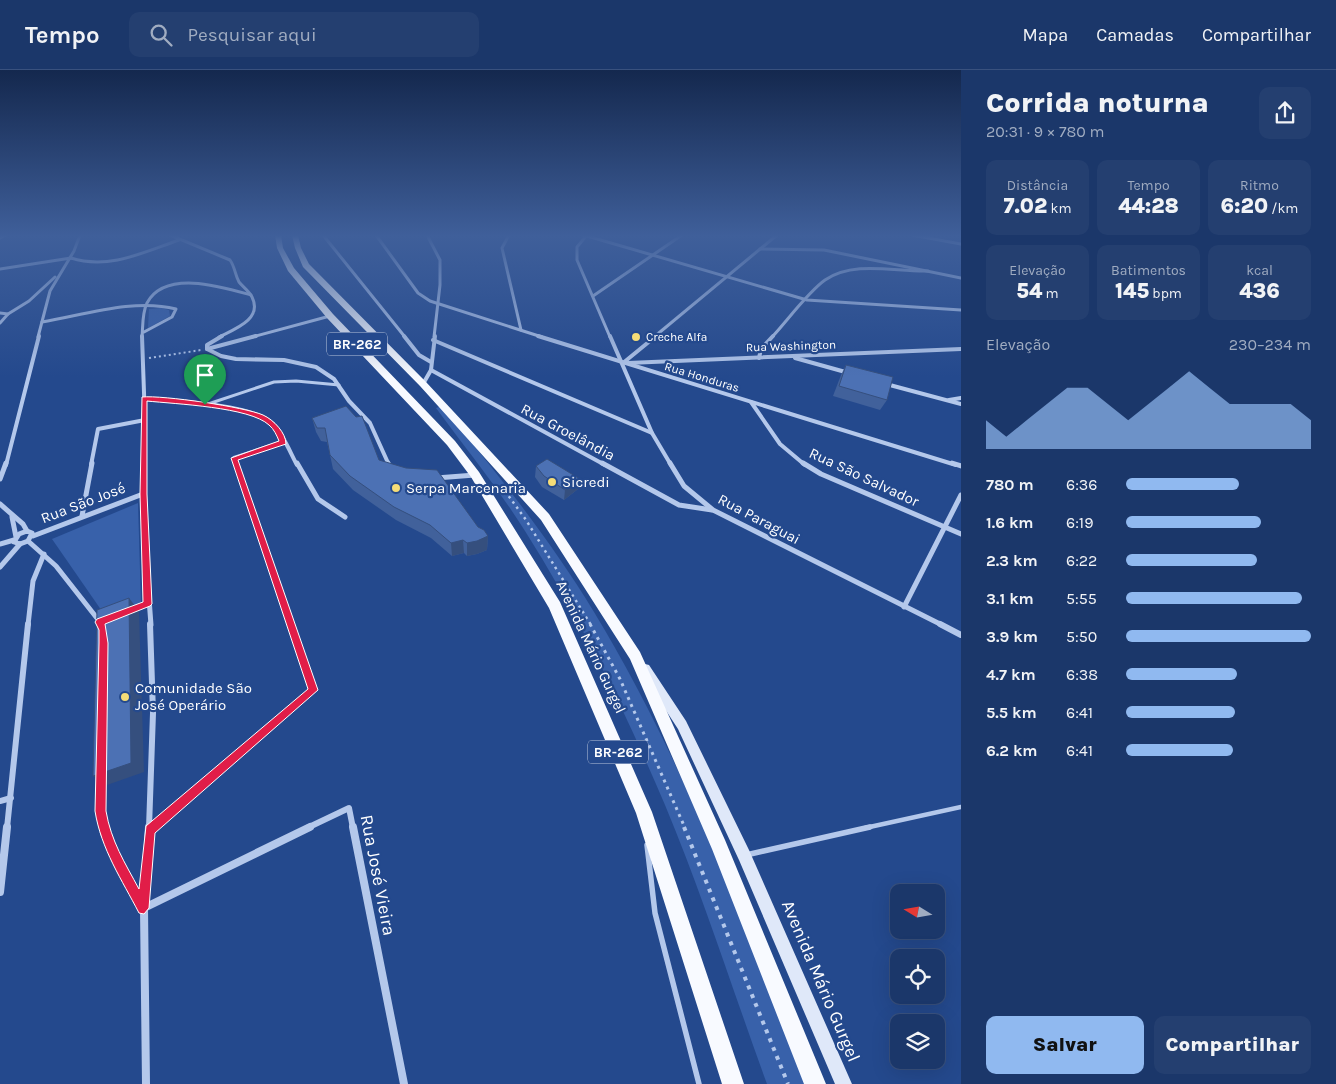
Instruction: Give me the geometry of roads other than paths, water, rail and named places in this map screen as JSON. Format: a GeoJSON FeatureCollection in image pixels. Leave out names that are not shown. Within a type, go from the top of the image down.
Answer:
{"type":"FeatureCollection","features":[{"type":"Feature","properties":{"kind":"main road","name":"Avenida Mário Gurgel"},"geometry":{"type":"LineString","coordinates":[[302,282],[330,316],[451,443],[475,475],[555,606],[644,812],[733,1084]]}},
{"type":"Feature","properties":{"kind":"main road","name":"Avenida Mário Gurgel"},"geometry":{"type":"LineString","coordinates":[[323,282],[423,384],[545,517],[636,656],[719,846],[815,1084]]}},
{"type":"Feature","properties":{"kind":"street"},"geometry":{"type":"LineString","coordinates":[[0,323],[8,314],[29,302],[49,282]]}},
{"type":"Feature","properties":{"kind":"street"},"geometry":{"type":"LineString","coordinates":[[0,479],[4,472],[42,322],[42,299],[53,282]]}},
{"type":"Feature","properties":{"kind":"street"},"geometry":{"type":"LineString","coordinates":[[207,349],[207,345],[212,340],[230,332],[249,320],[254,311],[251,295],[239,282]]}},
{"type":"Feature","properties":{"kind":"street"},"geometry":{"type":"LineString","coordinates":[[361,282],[419,355],[431,362]]}},
{"type":"Feature","properties":{"kind":"street","name":"Rua Honduras"},"geometry":{"type":"LineString","coordinates":[[410,282],[423,298],[438,304],[623,363],[961,466]]}},
{"type":"Feature","properties":{"kind":"street"},"geometry":{"type":"LineString","coordinates":[[423,384],[431,370],[432,340],[438,304],[439,282]]}},
{"type":"Feature","properties":{"kind":"street"},"geometry":{"type":"LineString","coordinates":[[510,282],[521,330]]}},
{"type":"Feature","properties":{"kind":"street","name":"Rua Paraguai"},"geometry":{"type":"LineString","coordinates":[[588,282],[652,433],[684,486],[713,510],[961,634]]}},
{"type":"Feature","properties":{"kind":"street"},"geometry":{"type":"LineString","coordinates":[[593,296],[613,282]]}},
{"type":"Feature","properties":{"kind":"street"},"geometry":{"type":"LineString","coordinates":[[623,363],[720,282]]}},
{"type":"Feature","properties":{"kind":"street"},"geometry":{"type":"LineString","coordinates":[[749,282],[807,300],[961,310]]}},
{"type":"Feature","properties":{"kind":"street"},"geometry":{"type":"LineString","coordinates":[[759,358],[761,349],[825,282]]}},
{"type":"Feature","properties":{"kind":"street"},"geometry":{"type":"LineString","coordinates":[[146,1084],[144,908],[150,830],[152,648],[143,494],[145,306],[153,296],[162,290],[191,283],[208,284],[251,295]]}},
{"type":"Feature","properties":{"kind":"street"},"geometry":{"type":"LineString","coordinates":[[29,302],[42,299]]}},
{"type":"Feature","properties":{"kind":"street"},"geometry":{"type":"LineString","coordinates":[[42,322],[145,306],[176,309],[177,312],[167,321],[144,332]]}},
{"type":"Feature","properties":{"kind":"street"},"geometry":{"type":"LineString","coordinates":[[0,313],[8,314]]}},
{"type":"Feature","properties":{"kind":"street"},"geometry":{"type":"LineString","coordinates":[[207,349],[330,316]]}},
{"type":"Feature","properties":{"kind":"street"},"geometry":{"type":"LineString","coordinates":[[432,340],[652,433]]}},
{"type":"Feature","properties":{"kind":"street","name":"Rua Washington"},"geometry":{"type":"LineString","coordinates":[[623,363],[961,348]]}},
{"type":"Feature","properties":{"kind":"street"},"geometry":{"type":"LineString","coordinates":[[207,349],[229,357],[301,360],[324,372],[339,385],[349,401],[372,427],[382,456],[396,472]]}},
{"type":"Feature","properties":{"kind":"street"},"geometry":{"type":"LineString","coordinates":[[790,357],[854,375]]}},
{"type":"Feature","properties":{"kind":"street","name":"Rua Groelândia"},"geometry":{"type":"LineString","coordinates":[[431,370],[679,505],[689,508],[713,510]]}},
{"type":"Feature","properties":{"kind":"street"},"geometry":{"type":"LineString","coordinates":[[881,382],[961,404]]}},
{"type":"Feature","properties":{"kind":"street"},"geometry":{"type":"LineString","coordinates":[[946,400],[961,398]]}},
{"type":"Feature","properties":{"kind":"street"},"geometry":{"type":"LineString","coordinates":[[144,399],[205,405],[260,416],[273,424],[318,498],[345,516]]}},
{"type":"Feature","properties":{"kind":"street","name":"Rua São Salvador"},"geometry":{"type":"LineString","coordinates":[[751,402],[780,444],[796,459],[820,474],[961,534]]}},
{"type":"Feature","properties":{"kind":"street"},"geometry":{"type":"LineString","coordinates":[[82,516],[98,429],[145,420]]}},
{"type":"Feature","properties":{"kind":"street"},"geometry":{"type":"LineString","coordinates":[[150,830],[314,690],[234,458],[283,442]]}},
{"type":"Feature","properties":{"kind":"street"},"geometry":{"type":"LineString","coordinates":[[427,478],[475,475]]}},
{"type":"Feature","properties":{"kind":"street","name":"Rua São José"},"geometry":{"type":"LineString","coordinates":[[20,544],[82,516],[143,494]]}},
{"type":"Feature","properties":{"kind":"street"},"geometry":{"type":"LineString","coordinates":[[904,607],[961,495]]}},
{"type":"Feature","properties":{"kind":"street"},"geometry":{"type":"LineString","coordinates":[[0,504],[30,532],[30,538],[100,622],[103,630]]}},
{"type":"Feature","properties":{"kind":"street"},"geometry":{"type":"LineString","coordinates":[[0,567],[20,544],[16,544],[12,516]]}},
{"type":"Feature","properties":{"kind":"street"},"geometry":{"type":"LineString","coordinates":[[0,544],[27,531]]}},
{"type":"Feature","properties":{"kind":"street"},"geometry":{"type":"LineString","coordinates":[[0,892],[33,581],[44,554]]}},
{"type":"Feature","properties":{"kind":"street","name":"Avenida Mário Gurgel"},"geometry":{"type":"LineString","coordinates":[[636,656],[682,725],[744,855],[844,1084]]}},
{"type":"Feature","properties":{"kind":"street"},"geometry":{"type":"LineString","coordinates":[[102,762],[101,811],[104,832],[144,908]]}},
{"type":"Feature","properties":{"kind":"street"},"geometry":{"type":"LineString","coordinates":[[0,801],[11,798]]}},
{"type":"Feature","properties":{"kind":"street","name":"Rua José Vieira"},"geometry":{"type":"LineString","coordinates":[[144,908],[349,808],[404,1084]]}},
{"type":"Feature","properties":{"kind":"lane"},"geometry":{"type":"LineString","coordinates":[[205,405],[274,382],[296,381],[339,385]]}},
{"type":"Feature","properties":{"kind":"lane"},"geometry":{"type":"LineString","coordinates":[[124,613],[148,604]]}},
{"type":"Feature","properties":{"kind":"lane"},"geometry":{"type":"LineString","coordinates":[[100,622],[108,619]]}},
{"type":"Feature","properties":{"kind":"lane"},"geometry":{"type":"LineString","coordinates":[[744,855],[961,808]]}},
{"type":"Feature","properties":{"kind":"lane"},"geometry":{"type":"LineString","coordinates":[[644,812],[655,913],[699,1084]]}},
{"type":"Feature","properties":{"kind":"place","name":"Creche Alfa"},"geometry":{"type":"Point","coordinates":[636,337]}},
{"type":"Feature","properties":{"kind":"place","name":"Sicredi"},"geometry":{"type":"Point","coordinates":[552,482]}},
{"type":"Feature","properties":{"kind":"place","name":"Serpa Marcenaria"},"geometry":{"type":"Point","coordinates":[396,488]}},
{"type":"Feature","properties":{"kind":"place","name":"Comunidade São José Operário"},"geometry":{"type":"Point","coordinates":[125,697]}}]}
